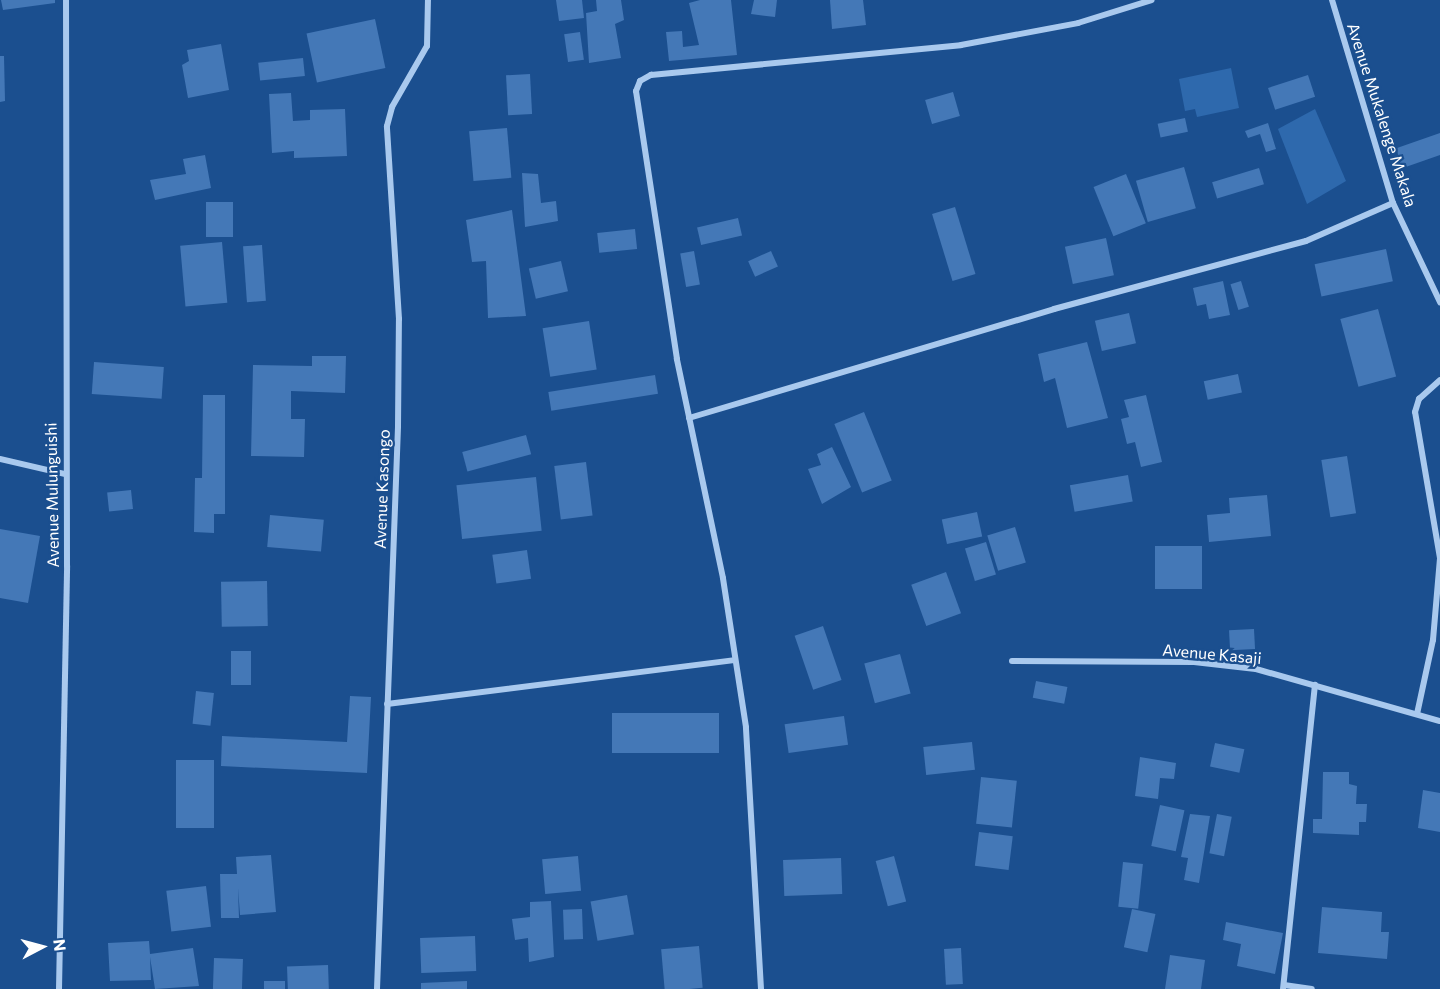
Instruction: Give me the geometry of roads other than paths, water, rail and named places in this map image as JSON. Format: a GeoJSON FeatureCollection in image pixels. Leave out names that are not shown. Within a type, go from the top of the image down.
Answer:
{"type":"FeatureCollection","features":[{"type":"Feature","properties":{"kind":"street","name":"Avenue Mulunguishi"},"geometry":{"type":"LineString","coordinates":[[59,989],[65,474],[66,0]]}},
{"type":"Feature","properties":{"kind":"street","name":"Avenue Kasongo"},"geometry":{"type":"LineString","coordinates":[[377,989],[399,319],[387,126],[392,107],[427,46],[428,0]]}},
{"type":"Feature","properties":{"kind":"street"},"geometry":{"type":"LineString","coordinates":[[761,989],[746,727],[689,418],[645,158],[636,91],[640,81],[651,75],[961,45],[1078,23],[1152,0]]}},
{"type":"Feature","properties":{"kind":"street","name":"Avenue Mukalenge Makala"},"geometry":{"type":"LineString","coordinates":[[1332,0],[1393,203],[1440,302]]}},
{"type":"Feature","properties":{"kind":"street"},"geometry":{"type":"LineString","coordinates":[[689,418],[1054,309],[1306,241],[1393,203]]}},
{"type":"Feature","properties":{"kind":"street"},"geometry":{"type":"LineString","coordinates":[[1417,714],[1433,640],[1440,558],[1415,412],[1419,399],[1440,380]]}},
{"type":"Feature","properties":{"kind":"street"},"geometry":{"type":"LineString","coordinates":[[0,459],[65,474]]}},
{"type":"Feature","properties":{"kind":"street"},"geometry":{"type":"LineString","coordinates":[[387,705],[734,660]]}},
{"type":"Feature","properties":{"kind":"street","name":"Avenue Kasaji"},"geometry":{"type":"LineString","coordinates":[[1012,661],[1194,662],[1256,669],[1440,721]]}},
{"type":"Feature","properties":{"kind":"street"},"geometry":{"type":"LineString","coordinates":[[1312,989],[1284,987],[1315,685]]}}]}
